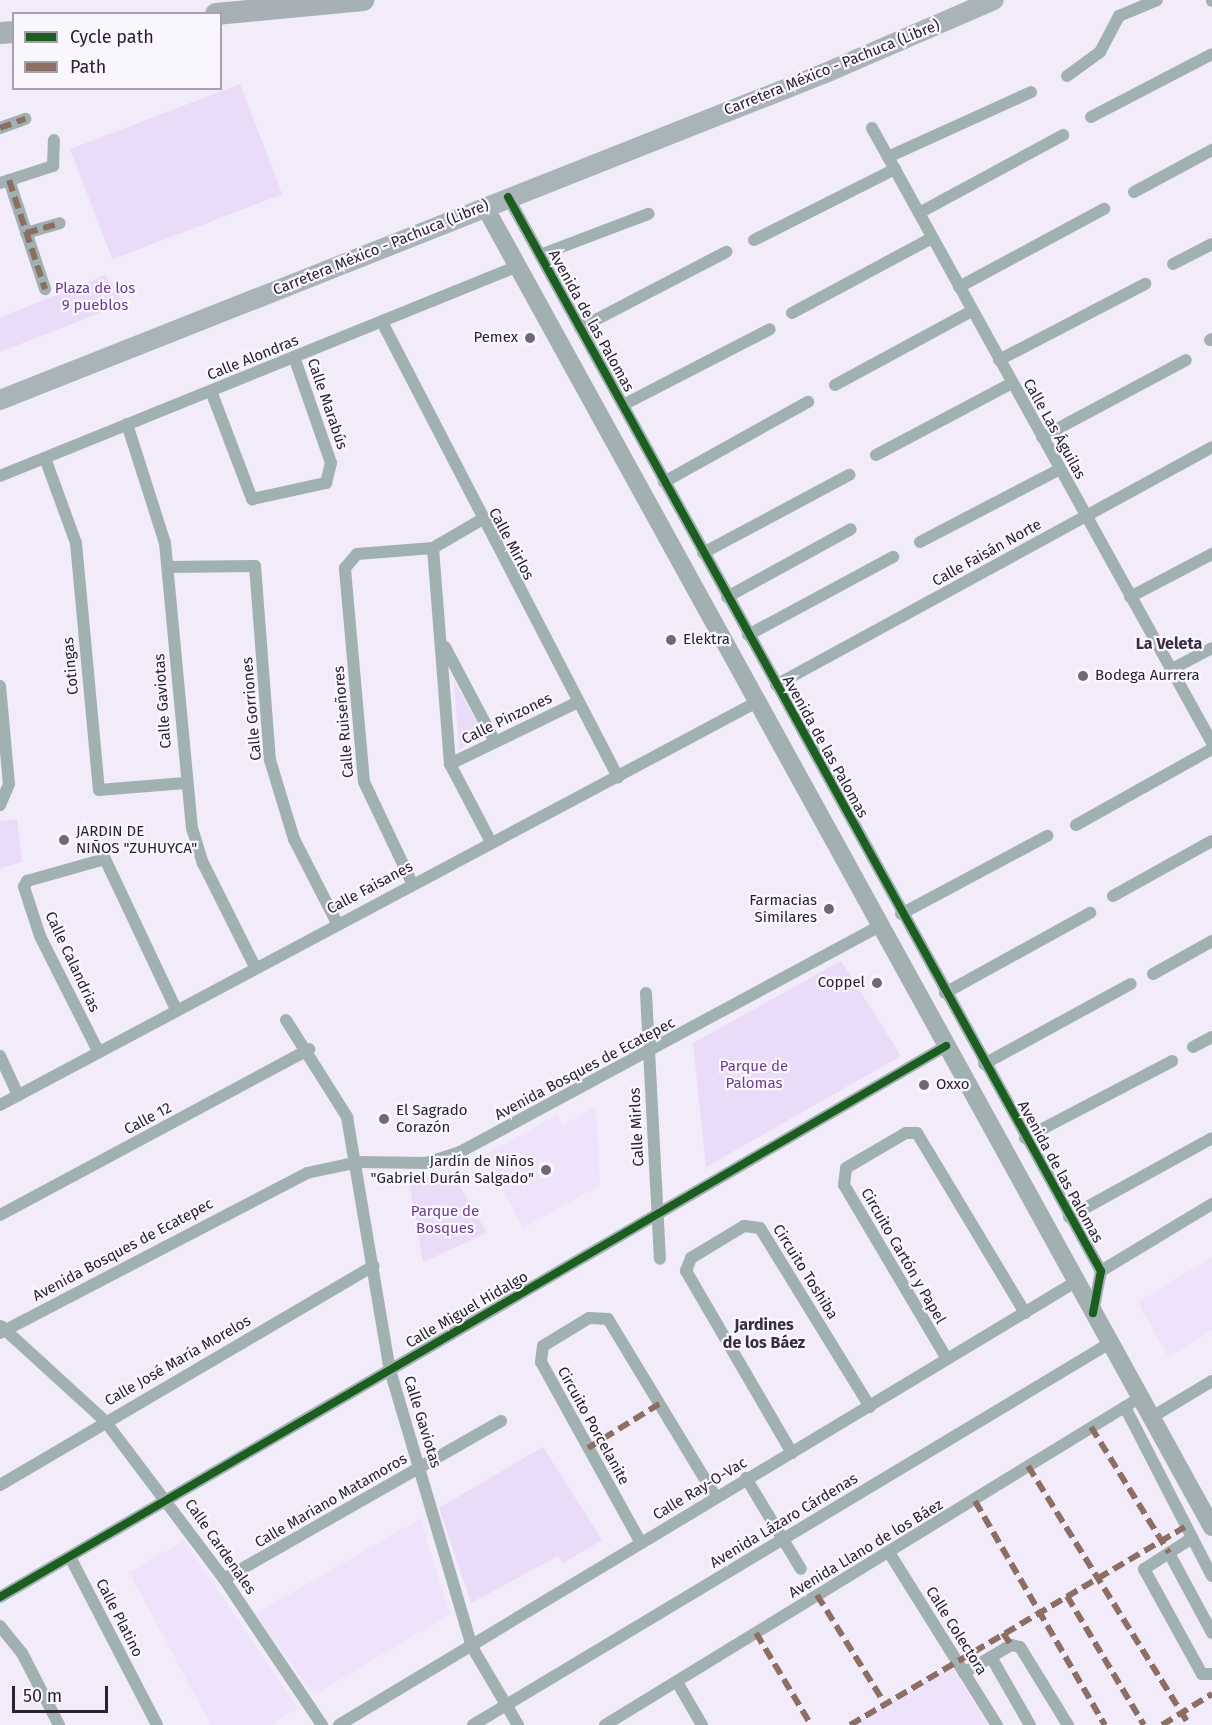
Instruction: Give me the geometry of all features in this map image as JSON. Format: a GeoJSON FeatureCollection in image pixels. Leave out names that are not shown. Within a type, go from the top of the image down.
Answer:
{"type":"FeatureCollection","features":[{"type":"Feature","properties":{"kind":"highway"},"geometry":{"type":"LineString","coordinates":[[222,13],[363,0]]}},
{"type":"Feature","properties":{"kind":"main road","name":"Carretera México - Pachuca (Libre)"},"geometry":{"type":"LineString","coordinates":[[0,400],[508,197],[824,74],[994,0]]}},
{"type":"Feature","properties":{"kind":"main road"},"geometry":{"type":"LineString","coordinates":[[485,207],[1212,1527]]}},
{"type":"Feature","properties":{"kind":"street"},"geometry":{"type":"LineString","coordinates":[[1067,76],[1100,52],[1119,16],[1157,0]]}},
{"type":"Feature","properties":{"kind":"street"},"geometry":{"type":"LineString","coordinates":[[1091,117],[1212,54]]}},
{"type":"Feature","properties":{"kind":"street"},"geometry":{"type":"LineString","coordinates":[[888,157],[1031,92]]}},
{"type":"Feature","properties":{"kind":"street"},"geometry":{"type":"LineString","coordinates":[[0,128],[25,119]]}},
{"type":"Feature","properties":{"kind":"street","name":"Calle Las Águilas"},"geometry":{"type":"LineString","coordinates":[[872,128],[1085,517],[1212,743]]}},
{"type":"Feature","properties":{"kind":"street"},"geometry":{"type":"LineString","coordinates":[[919,213],[1063,135]]}},
{"type":"Feature","properties":{"kind":"street"},"geometry":{"type":"LineString","coordinates":[[45,289],[26,233],[4,182],[53,166],[54,140]]}},
{"type":"Feature","properties":{"kind":"street"},"geometry":{"type":"LineString","coordinates":[[1134,192],[1212,150]]}},
{"type":"Feature","properties":{"kind":"street"},"geometry":{"type":"LineString","coordinates":[[754,240],[895,169]]}},
{"type":"Feature","properties":{"kind":"street","name":"Avenida de las Palomas"},"geometry":{"type":"LineString","coordinates":[[508,197],[901,914],[1101,1271]]}},
{"type":"Feature","properties":{"kind":"street"},"geometry":{"type":"LineString","coordinates":[[959,287],[1104,209]]}},
{"type":"Feature","properties":{"kind":"street"},"geometry":{"type":"LineString","coordinates":[[540,255],[648,214]]}},
{"type":"Feature","properties":{"kind":"street"},"geometry":{"type":"LineString","coordinates":[[26,233],[60,223]]}},
{"type":"Feature","properties":{"kind":"street"},"geometry":{"type":"LineString","coordinates":[[792,313],[932,237]]}},
{"type":"Feature","properties":{"kind":"street"},"geometry":{"type":"LineString","coordinates":[[1173,264],[1212,244]]}},
{"type":"Feature","properties":{"kind":"street"},"geometry":{"type":"LineString","coordinates":[[580,328],[726,252]]}},
{"type":"Feature","properties":{"kind":"street","name":"Calle Alondras"},"geometry":{"type":"LineString","coordinates":[[0,476],[518,266]]}},
{"type":"Feature","properties":{"kind":"street"},"geometry":{"type":"LineString","coordinates":[[999,360],[1145,284]]}},
{"type":"Feature","properties":{"kind":"street"},"geometry":{"type":"LineString","coordinates":[[835,385],[972,311]]}},
{"type":"Feature","properties":{"kind":"street","name":"Calle Mirlos"},"geometry":{"type":"LineString","coordinates":[[382,322],[481,520],[618,777]]}},
{"type":"Feature","properties":{"kind":"street"},"geometry":{"type":"LineString","coordinates":[[622,405],[770,329]]}},
{"type":"Feature","properties":{"kind":"street","name":"Calle Marabús"},"geometry":{"type":"LineString","coordinates":[[211,391],[252,499],[326,483],[331,463],[294,357]]}},
{"type":"Feature","properties":{"kind":"street"},"geometry":{"type":"LineString","coordinates":[[1042,437],[1186,360]]}},
{"type":"Feature","properties":{"kind":"street"},"geometry":{"type":"LineString","coordinates":[[876,455],[1012,383]]}},
{"type":"Feature","properties":{"kind":"street"},"geometry":{"type":"LineString","coordinates":[[664,482],[808,402]]}},
{"type":"Feature","properties":{"kind":"street","name":"Calle Gaviotas"},"geometry":{"type":"LineString","coordinates":[[127,424],[157,507],[168,567],[185,783],[203,863],[255,967]]}},
{"type":"Feature","properties":{"kind":"street","name":"Calle Faisán Norte"},"geometry":{"type":"LineString","coordinates":[[776,686],[1212,447]]}},
{"type":"Feature","properties":{"kind":"street","name":"Cotingas"},"geometry":{"type":"LineString","coordinates":[[45,458],[76,543],[99,790],[185,783]]}},
{"type":"Feature","properties":{"kind":"street"},"geometry":{"type":"LineString","coordinates":[[920,542],[1060,468]]}},
{"type":"Feature","properties":{"kind":"street"},"geometry":{"type":"LineString","coordinates":[[703,553],[849,475]]}},
{"type":"Feature","properties":{"kind":"street"},"geometry":{"type":"LineString","coordinates":[[481,520],[433,548],[444,645],[450,764],[491,842]]}},
{"type":"Feature","properties":{"kind":"street"},"geometry":{"type":"LineString","coordinates":[[727,597],[851,529]]}},
{"type":"Feature","properties":{"kind":"street","name":"Calle Ruiseñores"},"geometry":{"type":"LineString","coordinates":[[412,883],[364,782],[345,568],[357,554],[433,548]]}},
{"type":"Feature","properties":{"kind":"street"},"geometry":{"type":"LineString","coordinates":[[1130,597],[1212,554]]}},
{"type":"Feature","properties":{"kind":"street"},"geometry":{"type":"LineString","coordinates":[[748,635],[893,557]]}},
{"type":"Feature","properties":{"kind":"street","name":"Calle Gorriones"},"geometry":{"type":"LineString","coordinates":[[168,567],[255,567],[270,760],[294,839],[337,923]]}},
{"type":"Feature","properties":{"kind":"street"},"geometry":{"type":"LineString","coordinates":[[444,645],[495,742]]}},
{"type":"Feature","properties":{"kind":"street"},"geometry":{"type":"LineString","coordinates":[[1170,670],[1212,648]]}},
{"type":"Feature","properties":{"kind":"street"},"geometry":{"type":"LineString","coordinates":[[0,686],[9,784],[0,805]]}},
{"type":"Feature","properties":{"kind":"street","name":"Calle Pinzones"},"geometry":{"type":"LineString","coordinates":[[450,764],[578,702]]}},
{"type":"Feature","properties":{"kind":"street","name":"Calle Faisanes"},"geometry":{"type":"LineString","coordinates":[[0,1105],[412,883],[618,777],[757,702]]}},
{"type":"Feature","properties":{"kind":"street"},"geometry":{"type":"LineString","coordinates":[[1076,825],[1212,749]]}},
{"type":"Feature","properties":{"kind":"street"},"geometry":{"type":"LineString","coordinates":[[901,914],[1047,836]]}},
{"type":"Feature","properties":{"kind":"street"},"geometry":{"type":"LineString","coordinates":[[1113,896],[1212,841]]}},
{"type":"Feature","properties":{"kind":"street","name":"Calle Calandrias"},"geometry":{"type":"LineString","coordinates":[[98,1051],[40,936],[24,887],[27,881],[105,860],[176,1009]]}},
{"type":"Feature","properties":{"kind":"street"},"geometry":{"type":"LineString","coordinates":[[945,993],[1090,913]]}},
{"type":"Feature","properties":{"kind":"street","name":"Avenida Bosques de Ecatepec"},"geometry":{"type":"LineString","coordinates":[[2,1329],[275,1186],[358,1162],[426,1162],[460,1152],[880,926]]}},
{"type":"Feature","properties":{"kind":"street"},"geometry":{"type":"LineString","coordinates":[[1153,974],[1212,941]]}},
{"type":"Feature","properties":{"kind":"street"},"geometry":{"type":"LineString","coordinates":[[984,1064],[1131,984]]}},
{"type":"Feature","properties":{"kind":"street","name":"Calle Mirlos"},"geometry":{"type":"LineString","coordinates":[[646,993],[660,1259]]}},
{"type":"Feature","properties":{"kind":"street","name":"Calle Gaviotas"},"geometry":{"type":"LineString","coordinates":[[286,1020],[309,1049],[347,1117],[358,1162],[390,1370],[421,1466],[472,1647],[503,1706],[518,1725]]}},
{"type":"Feature","properties":{"kind":"street"},"geometry":{"type":"LineString","coordinates":[[1193,1047],[1212,1037]]}},
{"type":"Feature","properties":{"kind":"street","name":"Calle Miguel Hidalgo"},"geometry":{"type":"LineString","coordinates":[[0,1597],[946,1046]]}},
{"type":"Feature","properties":{"kind":"street","name":"Calle 12"},"geometry":{"type":"LineString","coordinates":[[0,1215],[309,1049]]}},
{"type":"Feature","properties":{"kind":"street"},"geometry":{"type":"LineString","coordinates":[[0,1056],[18,1095]]}},
{"type":"Feature","properties":{"kind":"street"},"geometry":{"type":"LineString","coordinates":[[1025,1138],[1172,1061]]}},
{"type":"Feature","properties":{"kind":"street","name":"Circuito Cartón y Papel"},"geometry":{"type":"LineString","coordinates":[[946,1359],[844,1185],[846,1168],[906,1133],[917,1133],[1025,1313]]}},
{"type":"Feature","properties":{"kind":"street"},"geometry":{"type":"LineString","coordinates":[[1069,1217],[1212,1138]]}},
{"type":"Feature","properties":{"kind":"street"},"geometry":{"type":"LineString","coordinates":[[1093,1313],[1101,1271],[1212,1204]]}},
{"type":"Feature","properties":{"kind":"street","name":"Circuito Toshiba"},"geometry":{"type":"LineString","coordinates":[[792,1453],[686,1271],[691,1258],[735,1232],[760,1228],[870,1407]]}},
{"type":"Feature","properties":{"kind":"street","name":"Calle José María Morelos"},"geometry":{"type":"LineString","coordinates":[[0,1485],[105,1421],[373,1266]]}},
{"type":"Feature","properties":{"kind":"street","name":"Calle Ray-O-Vac"},"geometry":{"type":"LineString","coordinates":[[339,1725],[472,1647],[715,1496],[870,1407],[1077,1281]]}},
{"type":"Feature","properties":{"kind":"street","name":"Circuito Porcelanite"},"geometry":{"type":"LineString","coordinates":[[641,1543],[541,1362],[543,1346],[589,1318],[608,1319],[715,1496]]}},
{"type":"Feature","properties":{"kind":"street","name":"Calle Cardenales"},"geometry":{"type":"LineString","coordinates":[[2,1329],[105,1421],[168,1500],[225,1579],[322,1725]]}},
{"type":"Feature","properties":{"kind":"street","name":"Avenida Lázaro Cárdenas"},"geometry":{"type":"LineString","coordinates":[[473,1725],[1110,1343]]}},
{"type":"Feature","properties":{"kind":"street"},"geometry":{"type":"LineString","coordinates":[[1152,1417],[1212,1381]]}},
{"type":"Feature","properties":{"kind":"street","name":"Avenida Llano de los Báez"},"geometry":{"type":"LineString","coordinates":[[605,1725],[890,1554],[1141,1397]]}},
{"type":"Feature","properties":{"kind":"street"},"geometry":{"type":"LineString","coordinates":[[1125,1407],[1212,1576]]}},
{"type":"Feature","properties":{"kind":"street","name":"Calle Mariano Matamoros"},"geometry":{"type":"LineString","coordinates":[[225,1579],[501,1421]]}},
{"type":"Feature","properties":{"kind":"street"},"geometry":{"type":"LineString","coordinates":[[746,1478],[801,1569]]}},
{"type":"Feature","properties":{"kind":"street"},"geometry":{"type":"LineString","coordinates":[[1192,1538],[1146,1566],[1145,1573],[1202,1674],[1212,1674]]}},
{"type":"Feature","properties":{"kind":"street"},"geometry":{"type":"LineString","coordinates":[[1169,1553],[1212,1633]]}},
{"type":"Feature","properties":{"kind":"street","name":"Calle Colectora"},"geometry":{"type":"LineString","coordinates":[[890,1554],[997,1725]]}},
{"type":"Feature","properties":{"kind":"street","name":"Calle Platino"},"geometry":{"type":"LineString","coordinates":[[70,1557],[157,1725]]}},
{"type":"Feature","properties":{"kind":"street"},"geometry":{"type":"LineString","coordinates":[[0,1626],[22,1653],[59,1725]]}},
{"type":"Feature","properties":{"kind":"street"},"geometry":{"type":"LineString","coordinates":[[964,1672],[1011,1645],[1020,1647],[1068,1725]]}},
{"type":"Feature","properties":{"kind":"street"},"geometry":{"type":"LineString","coordinates":[[991,1657],[1030,1725]]}},
{"type":"Feature","properties":{"kind":"street"},"geometry":{"type":"LineString","coordinates":[[677,1682],[702,1725]]}},
{"type":"Feature","properties":{"kind":"shaded area","name":"Jardín de Niños \"Gabriel Durán Salgado\""},"geometry":{"type":"Polygon","coordinates":[[[596,1106],[600,1185],[523,1228],[485,1155],[557,1115],[563,1125],[596,1106]]]}},
{"type":"Feature","properties":{"kind":"shaded area"},"geometry":{"type":"Polygon","coordinates":[[[1212,1257],[1212,1330],[1168,1357],[1138,1302],[1212,1257]]]}},
{"type":"Feature","properties":{"kind":"shaded area"},"geometry":{"type":"Polygon","coordinates":[[[420,1519],[450,1614],[314,1695],[255,1614],[420,1519]]]}},
{"type":"Feature","properties":{"kind":"shaded area"},"geometry":{"type":"Polygon","coordinates":[[[184,1541],[298,1708],[270,1725],[211,1725],[129,1572],[184,1541]]]}},
{"type":"Feature","properties":{"kind":"shaded area"},"geometry":{"type":"Polygon","coordinates":[[[950,1665],[988,1725],[850,1725],[950,1665]]]}},
{"type":"Feature","properties":{"kind":"green space"},"geometry":{"type":"Polygon","coordinates":[[[240,84],[282,194],[112,259],[70,149],[240,84]]]}},
{"type":"Feature","properties":{"kind":"green space","name":"Plaza de los 9 pueblos"},"geometry":{"type":"Polygon","coordinates":[[[105,275],[125,303],[0,352],[0,318],[105,275]]]}},
{"type":"Feature","properties":{"kind":"green space"},"geometry":{"type":"Polygon","coordinates":[[[454,681],[485,737],[459,749],[454,681]]]}},
{"type":"Feature","properties":{"kind":"green space"},"geometry":{"type":"Polygon","coordinates":[[[17,819],[22,862],[0,868],[0,821],[17,819]]]}},
{"type":"Feature","properties":{"kind":"green space","name":"Parque de Palomas"},"geometry":{"type":"Polygon","coordinates":[[[841,961],[901,1056],[706,1167],[693,1043],[841,961]]]}},
{"type":"Feature","properties":{"kind":"green space","name":"Parque de Bosques"},"geometry":{"type":"Polygon","coordinates":[[[451,1171],[487,1233],[423,1262],[409,1182],[451,1171]]]}},
{"type":"Feature","properties":{"kind":"green space"},"geometry":{"type":"Polygon","coordinates":[[[543,1447],[602,1540],[563,1563],[558,1556],[471,1603],[439,1508],[543,1447]]]}},
{"type":"Feature","properties":{"kind":"marked path"},"geometry":{"type":"LineString","coordinates":[[0,128],[25,119]]}},
{"type":"Feature","properties":{"kind":"marked path"},"geometry":{"type":"LineString","coordinates":[[9,180],[45,289]]}},
{"type":"Feature","properties":{"kind":"marked path"},"geometry":{"type":"LineString","coordinates":[[26,233],[60,223]]}},
{"type":"Feature","properties":{"kind":"marked path"},"geometry":{"type":"LineString","coordinates":[[588,1448],[659,1404]]}},
{"type":"Feature","properties":{"kind":"marked path"},"geometry":{"type":"LineString","coordinates":[[1091,1427],[1169,1553]]}},
{"type":"Feature","properties":{"kind":"marked path"},"geometry":{"type":"LineString","coordinates":[[1028,1466],[1189,1725]]}},
{"type":"Feature","properties":{"kind":"marked path"},"geometry":{"type":"LineString","coordinates":[[975,1501],[1105,1725]]}},
{"type":"Feature","properties":{"kind":"marked path"},"geometry":{"type":"LineString","coordinates":[[850,1725],[1185,1527]]}},
{"type":"Feature","properties":{"kind":"marked path"},"geometry":{"type":"LineString","coordinates":[[817,1595],[885,1704]]}},
{"type":"Feature","properties":{"kind":"marked path"},"geometry":{"type":"LineString","coordinates":[[1067,1596],[1144,1725]]}},
{"type":"Feature","properties":{"kind":"marked path"},"geometry":{"type":"LineString","coordinates":[[756,1633],[811,1725]]}},
{"type":"Feature","properties":{"kind":"marked path"},"geometry":{"type":"LineString","coordinates":[[1003,1633],[1011,1645]]}},
{"type":"Feature","properties":{"kind":"marked path"},"geometry":{"type":"LineString","coordinates":[[1162,1725],[1212,1694]]}},
{"type":"Feature","properties":{"kind":"cycle path"},"geometry":{"type":"LineString","coordinates":[[508,197],[1101,1271],[1093,1313]]}},
{"type":"Feature","properties":{"kind":"cycle path"},"geometry":{"type":"LineString","coordinates":[[0,1597],[946,1046]]}},
{"type":"Feature","properties":{"kind":"place","name":"Pemex"},"geometry":{"type":"Point","coordinates":[530,338]}},
{"type":"Feature","properties":{"kind":"place","name":"Elektra"},"geometry":{"type":"Point","coordinates":[671,640]}},
{"type":"Feature","properties":{"kind":"place","name":"Bodega Aurrera"},"geometry":{"type":"Point","coordinates":[1083,676]}},
{"type":"Feature","properties":{"kind":"place","name":"JARDIN DE NIÑOS \"ZUHUYCA\""},"geometry":{"type":"Point","coordinates":[64,840]}},
{"type":"Feature","properties":{"kind":"place","name":"Farmacias Similares"},"geometry":{"type":"Point","coordinates":[829,909]}},
{"type":"Feature","properties":{"kind":"place","name":"Coppel"},"geometry":{"type":"Point","coordinates":[877,983]}},
{"type":"Feature","properties":{"kind":"place","name":"Oxxo"},"geometry":{"type":"Point","coordinates":[924,1085]}},
{"type":"Feature","properties":{"kind":"place","name":"El Sagrado Corazón"},"geometry":{"type":"Point","coordinates":[384,1119]}},
{"type":"Feature","properties":{"kind":"place","name":"Jardín de Niños \"Gabriel Durán Salgado\""},"geometry":{"type":"Point","coordinates":[546,1170]}},
{"type":"Feature","properties":{"kind":"district","name":"La Veleta"},"geometry":{"type":"Point","coordinates":[1169,644]}},
{"type":"Feature","properties":{"kind":"district","name":"Jardines de los Báez"},"geometry":{"type":"Point","coordinates":[764,1334]}}]}
